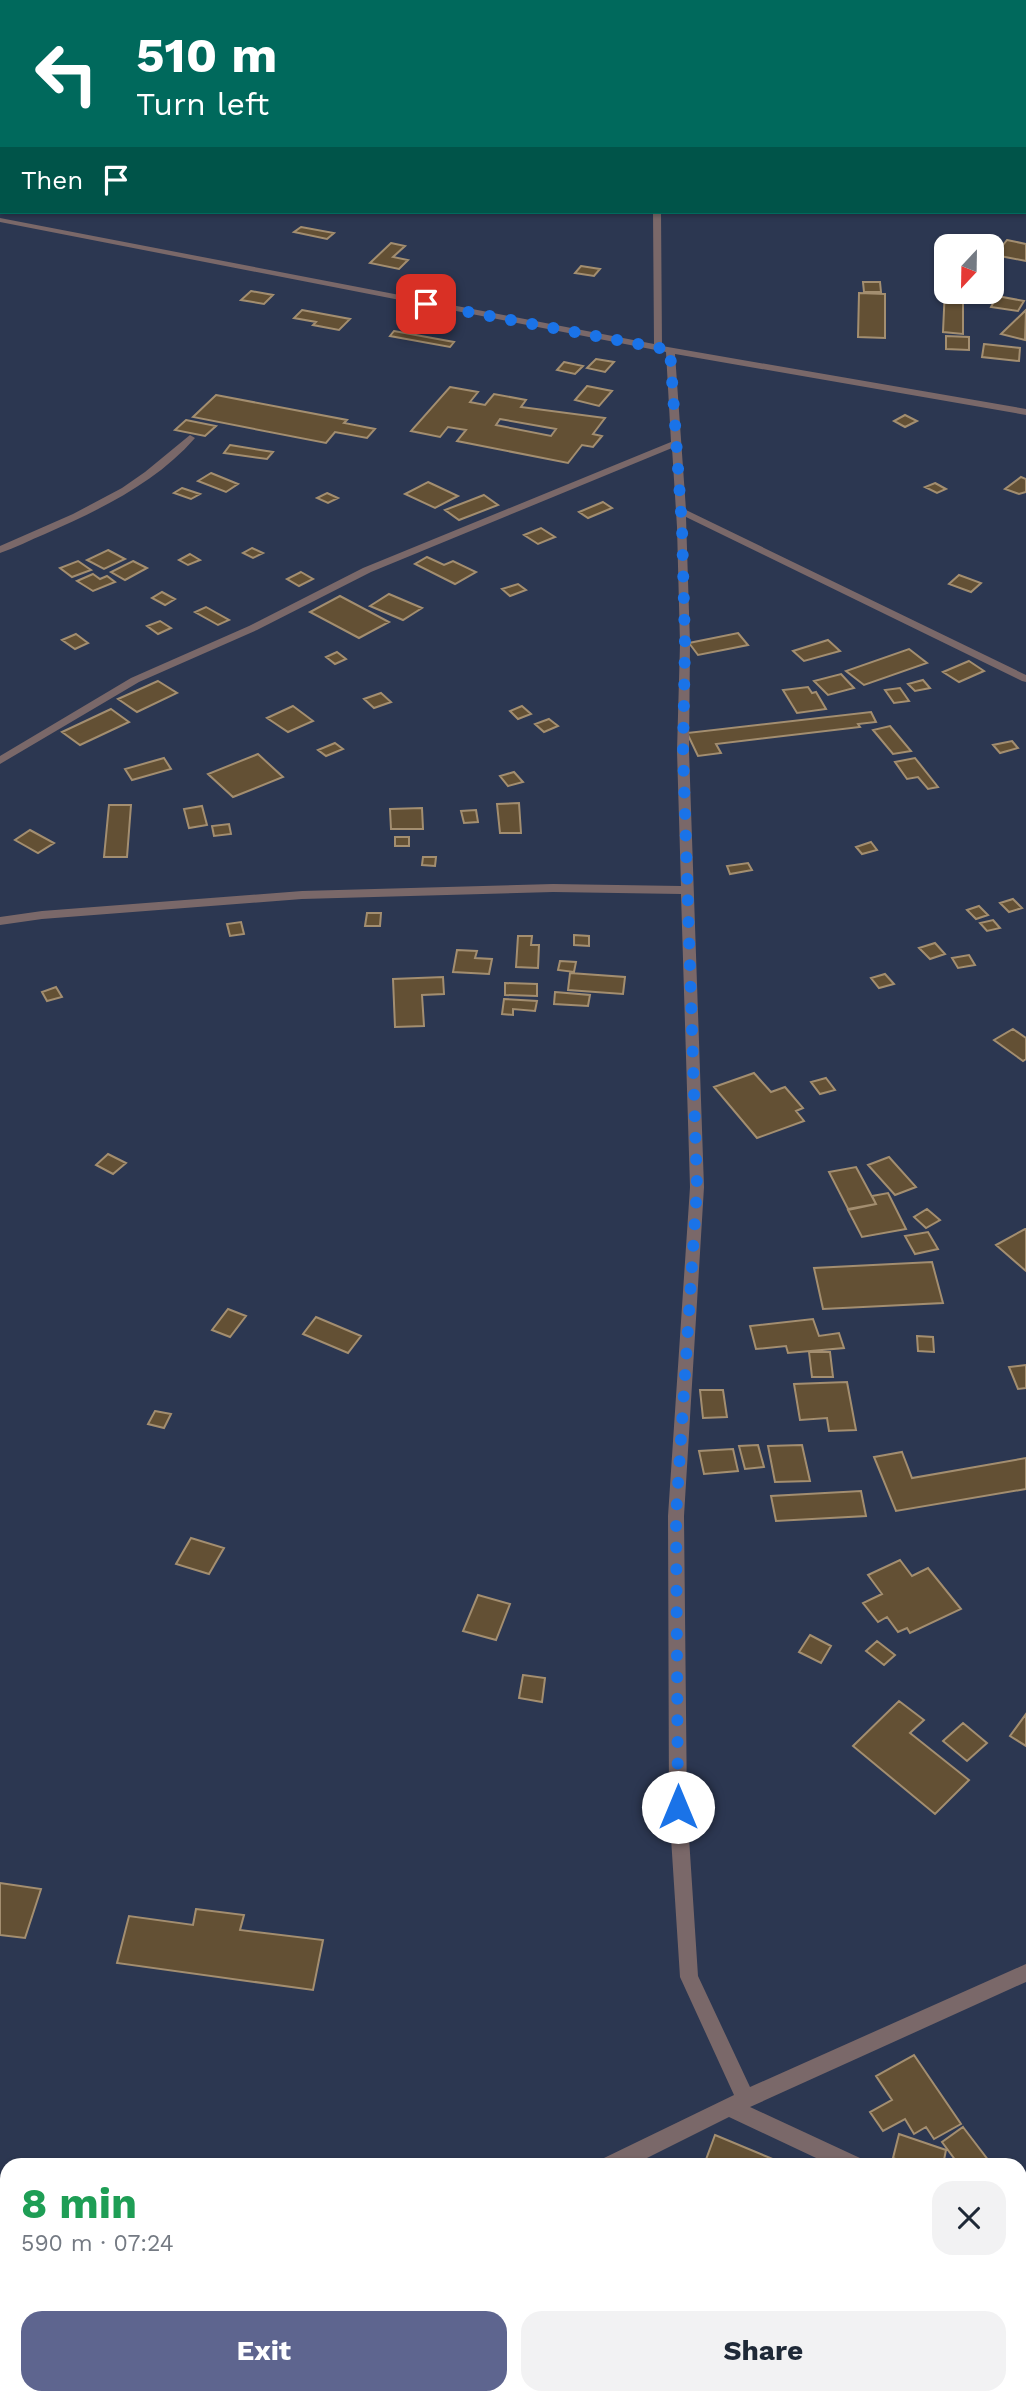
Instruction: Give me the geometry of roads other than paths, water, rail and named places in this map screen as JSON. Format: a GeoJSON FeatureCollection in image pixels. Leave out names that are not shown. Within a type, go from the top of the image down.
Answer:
{"type":"FeatureCollection","features":[{"type":"Feature","properties":{"kind":"street"},"geometry":{"type":"LineString","coordinates":[[657,214],[664,349],[677,443],[681,511],[685,644],[683,751],[697,1187],[676,1516],[678,1807],[689,1977],[738,2103],[840,2158]]}},
{"type":"Feature","properties":{"kind":"street"},"geometry":{"type":"LineString","coordinates":[[3,222],[664,349],[1026,412]]}},
{"type":"Feature","properties":{"kind":"street"},"geometry":{"type":"LineString","coordinates":[[0,550],[130,488],[172,458],[190,438]]}},
{"type":"Feature","properties":{"kind":"street"},"geometry":{"type":"LineString","coordinates":[[0,761],[135,680],[253,628],[367,570],[677,443]]}},
{"type":"Feature","properties":{"kind":"street"},"geometry":{"type":"LineString","coordinates":[[681,511],[1026,679]]}},
{"type":"Feature","properties":{"kind":"street"},"geometry":{"type":"LineString","coordinates":[[0,921],[302,895],[553,888],[689,890]]}},
{"type":"Feature","properties":{"kind":"street"},"geometry":{"type":"LineString","coordinates":[[625,2158],[738,2103],[1026,1973]]}}]}
